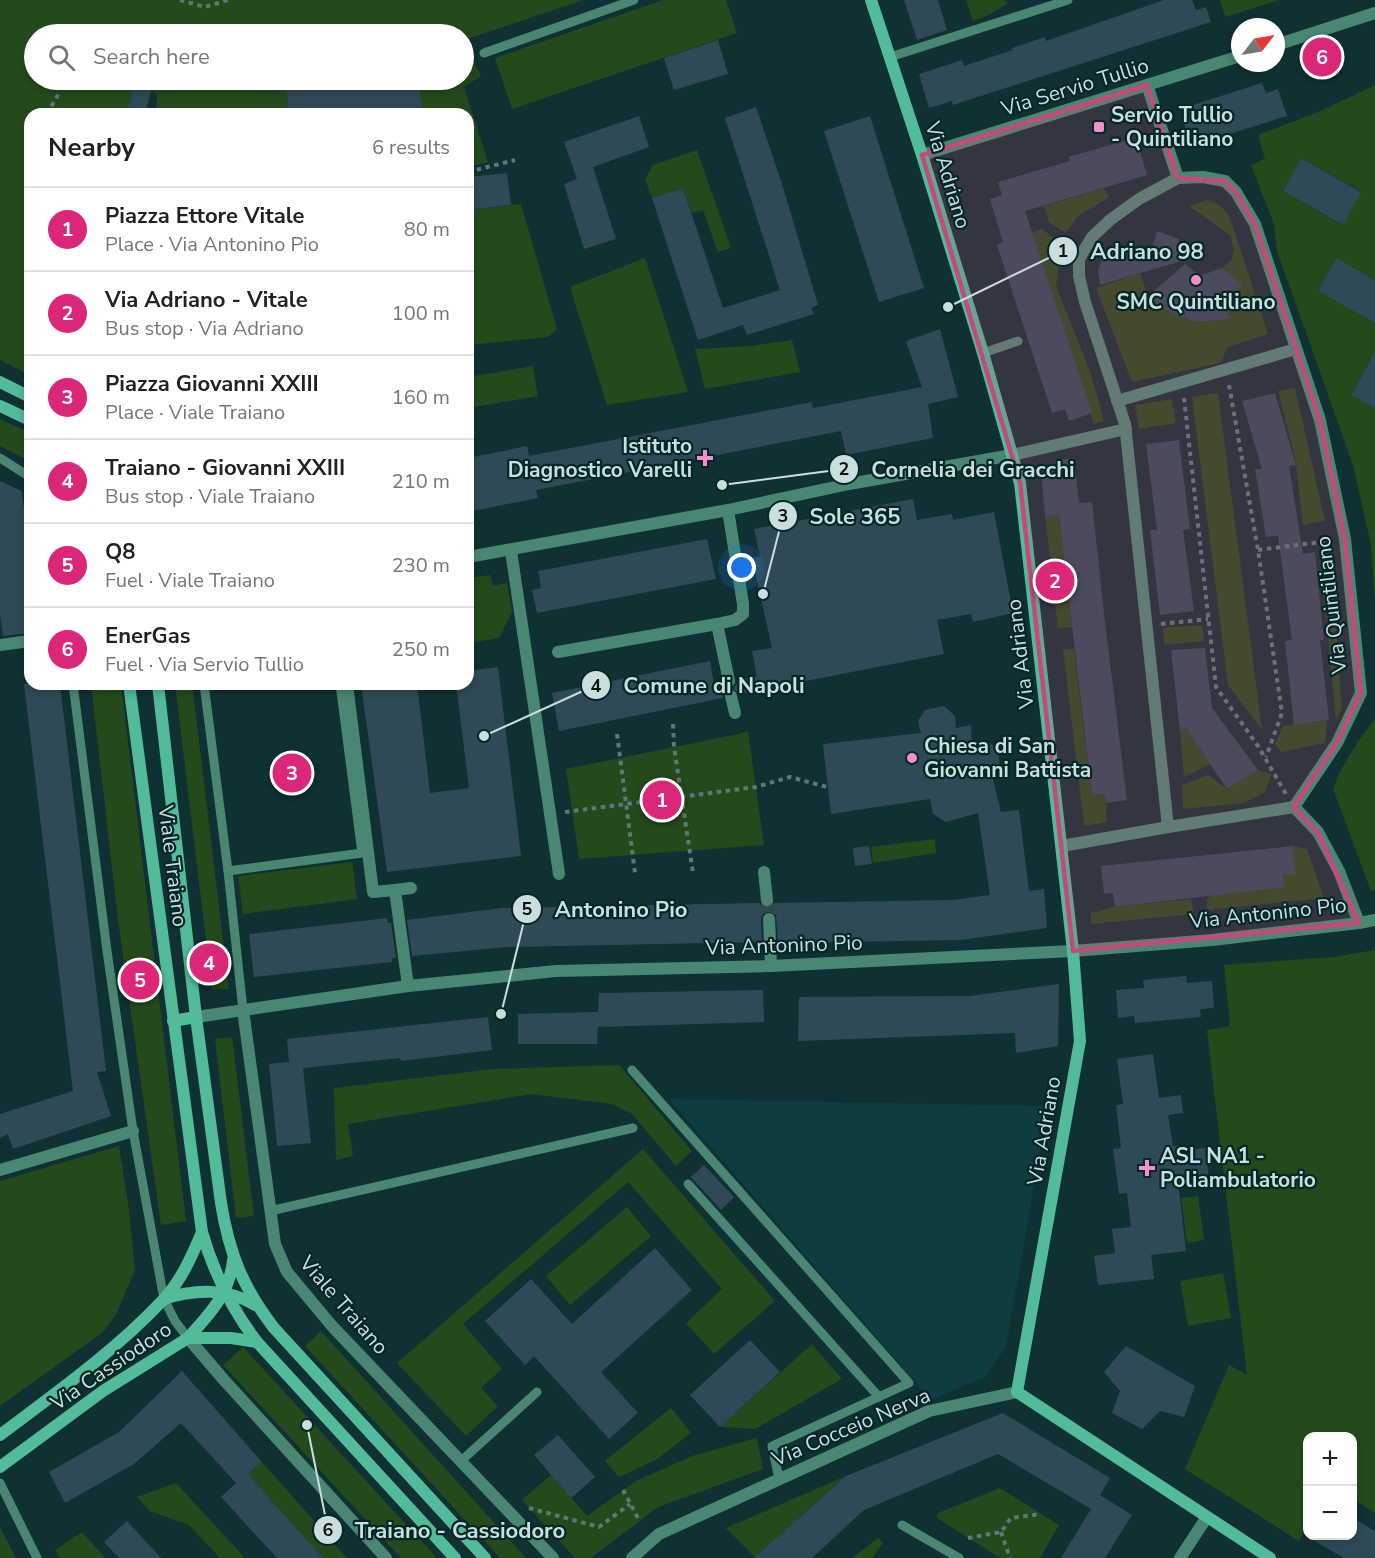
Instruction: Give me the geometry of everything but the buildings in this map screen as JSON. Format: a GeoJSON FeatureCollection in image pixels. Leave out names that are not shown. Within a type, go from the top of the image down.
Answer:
{"type":"FeatureCollection","features":[{"type":"Feature","properties":{"kind":"main road","name":"Via Adriano"},"geometry":{"type":"LineString","coordinates":[[871,0],[922,155],[1020,483],[1062,846],[1080,1041],[1017,1392]]}},
{"type":"Feature","properties":{"kind":"main road"},"geometry":{"type":"LineString","coordinates":[[0,382],[24,394]]}},
{"type":"Feature","properties":{"kind":"main road"},"geometry":{"type":"LineString","coordinates":[[0,406],[24,417]]}},
{"type":"Feature","properties":{"kind":"main road","name":"Viale Traiano"},"geometry":{"type":"LineString","coordinates":[[130,690],[172,1021],[202,1232],[211,1263],[224,1293],[256,1342]]}},
{"type":"Feature","properties":{"kind":"main road","name":"Viale Traiano"},"geometry":{"type":"LineString","coordinates":[[159,690],[196,1017],[225,1231],[233,1258],[257,1306]]}},
{"type":"Feature","properties":{"kind":"main road"},"geometry":{"type":"LineString","coordinates":[[172,1021],[196,1017]]}},
{"type":"Feature","properties":{"kind":"main road","name":"Via Cassiodoro"},"geometry":{"type":"LineString","coordinates":[[0,1435],[116,1344],[164,1299],[184,1270],[202,1232]]}},
{"type":"Feature","properties":{"kind":"main road"},"geometry":{"type":"LineString","coordinates":[[188,1338],[212,1313],[224,1293],[232,1270],[233,1258]]}},
{"type":"Feature","properties":{"kind":"main road"},"geometry":{"type":"LineString","coordinates":[[164,1299],[191,1293],[224,1293],[257,1306],[274,1328],[485,1558]]}},
{"type":"Feature","properties":{"kind":"main road","name":"Via Cassiodoro"},"geometry":{"type":"LineString","coordinates":[[0,1467],[103,1391],[188,1338],[231,1338],[256,1342]]}},
{"type":"Feature","properties":{"kind":"main road"},"geometry":{"type":"LineString","coordinates":[[256,1342],[455,1558]]}},
{"type":"Feature","properties":{"kind":"main road"},"geometry":{"type":"LineString","coordinates":[[1017,1392],[1270,1558]]}},
{"type":"Feature","properties":{"kind":"street"},"geometry":{"type":"LineString","coordinates":[[1285,42],[1375,13]]}},
{"type":"Feature","properties":{"kind":"street","name":"Via Servio Tullio"},"geometry":{"type":"LineString","coordinates":[[922,155],[1231,59]]}},
{"type":"Feature","properties":{"kind":"street"},"geometry":{"type":"LineString","coordinates":[[1147,85],[1178,178]]}},
{"type":"Feature","properties":{"kind":"street","name":"Via Quintiliano"},"geometry":{"type":"LineString","coordinates":[[1168,827],[1126,429],[1078,276],[1079,259],[1092,237],[1110,220],[1139,199],[1178,178],[1203,177],[1225,181],[1236,192],[1255,224],[1320,420],[1345,539],[1361,693],[1337,743],[1294,807]]}},
{"type":"Feature","properties":{"kind":"street"},"geometry":{"type":"LineString","coordinates":[[1118,401],[1296,349]]}},
{"type":"Feature","properties":{"kind":"street"},"geometry":{"type":"LineString","coordinates":[[474,556],[1012,455],[1126,429]]}},
{"type":"Feature","properties":{"kind":"street"},"geometry":{"type":"LineString","coordinates":[[558,652],[735,620],[742,614],[743,604],[728,510]]}},
{"type":"Feature","properties":{"kind":"street"},"geometry":{"type":"LineString","coordinates":[[511,551],[559,874]]}},
{"type":"Feature","properties":{"kind":"street"},"geometry":{"type":"LineString","coordinates":[[717,624],[729,681]]}},
{"type":"Feature","properties":{"kind":"street"},"geometry":{"type":"LineString","coordinates":[[0,645],[24,642]]}},
{"type":"Feature","properties":{"kind":"street"},"geometry":{"type":"LineString","coordinates":[[348,690],[374,891],[411,888]]}},
{"type":"Feature","properties":{"kind":"street"},"geometry":{"type":"LineString","coordinates":[[731,696],[735,713]]}},
{"type":"Feature","properties":{"kind":"street"},"geometry":{"type":"LineString","coordinates":[[1062,846],[1294,807],[1318,832],[1339,871],[1359,923]]}},
{"type":"Feature","properties":{"kind":"street"},"geometry":{"type":"LineString","coordinates":[[764,872],[767,900]]}},
{"type":"Feature","properties":{"kind":"street"},"geometry":{"type":"LineString","coordinates":[[395,891],[408,986]]}},
{"type":"Feature","properties":{"kind":"street"},"geometry":{"type":"LineString","coordinates":[[769,919],[771,966]]}},
{"type":"Feature","properties":{"kind":"street","name":"Via Antonino Pio"},"geometry":{"type":"LineString","coordinates":[[196,1017],[408,986],[556,971],[771,966],[1073,951],[1212,940],[1375,920]]}},
{"type":"Feature","properties":{"kind":"street","name":"Viale Traiano"},"geometry":{"type":"LineString","coordinates":[[243,1010],[275,1244],[287,1272],[332,1326],[553,1558]]}},
{"type":"Feature","properties":{"kind":"street"},"geometry":{"type":"LineString","coordinates":[[0,1170],[133,1131]]}},
{"type":"Feature","properties":{"kind":"street"},"geometry":{"type":"LineString","coordinates":[[188,1338],[386,1558]]}},
{"type":"Feature","properties":{"kind":"street","name":"Via Cocceio Nerva"},"geometry":{"type":"LineString","coordinates":[[632,1558],[659,1534],[929,1411],[1017,1392]]}},
{"type":"Feature","properties":{"kind":"street"},"geometry":{"type":"LineString","coordinates":[[1180,1558],[1207,1517]]}},
{"type":"Feature","properties":{"kind":"lane"},"geometry":{"type":"LineString","coordinates":[[484,53],[634,0]]}},
{"type":"Feature","properties":{"kind":"lane"},"geometry":{"type":"LineString","coordinates":[[890,57],[1068,0]]}},
{"type":"Feature","properties":{"kind":"lane"},"geometry":{"type":"LineString","coordinates":[[983,353],[1018,341]]}},
{"type":"Feature","properties":{"kind":"lane"},"geometry":{"type":"LineString","coordinates":[[0,458],[24,473]]}},
{"type":"Feature","properties":{"kind":"lane"},"geometry":{"type":"LineString","coordinates":[[74,690],[107,951],[133,1131],[164,1299],[175,1321],[188,1338]]}},
{"type":"Feature","properties":{"kind":"lane"},"geometry":{"type":"LineString","coordinates":[[205,690],[243,1010]]}},
{"type":"Feature","properties":{"kind":"lane"},"geometry":{"type":"LineString","coordinates":[[228,871],[362,854],[341,690]]}},
{"type":"Feature","properties":{"kind":"lane"},"geometry":{"type":"LineString","coordinates":[[632,1070],[909,1383],[772,1446],[780,1479]]}},
{"type":"Feature","properties":{"kind":"lane"},"geometry":{"type":"LineString","coordinates":[[270,1211],[633,1128]]}},
{"type":"Feature","properties":{"kind":"lane"},"geometry":{"type":"LineString","coordinates":[[687,1184],[879,1397]]}},
{"type":"Feature","properties":{"kind":"lane"},"geometry":{"type":"LineString","coordinates":[[461,1461],[537,1392]]}},
{"type":"Feature","properties":{"kind":"lane"},"geometry":{"type":"LineString","coordinates":[[0,1483],[38,1558]]}},
{"type":"Feature","properties":{"kind":"lane"},"geometry":{"type":"LineString","coordinates":[[902,1525],[959,1558]]}},
{"type":"Feature","properties":{"kind":"path"},"geometry":{"type":"LineString","coordinates":[[180,0],[205,7],[228,0]]}},
{"type":"Feature","properties":{"kind":"path"},"geometry":{"type":"LineString","coordinates":[[50,108],[59,93]]}},
{"type":"Feature","properties":{"kind":"path"},"geometry":{"type":"LineString","coordinates":[[474,170],[515,160]]}},
{"type":"Feature","properties":{"kind":"path"},"geometry":{"type":"LineString","coordinates":[[1227,369],[1258,550],[1282,713],[1265,758]]}},
{"type":"Feature","properties":{"kind":"path"},"geometry":{"type":"LineString","coordinates":[[1182,382],[1216,687],[1265,758],[1294,807]]}},
{"type":"Feature","properties":{"kind":"path"},"geometry":{"type":"LineString","coordinates":[[1258,550],[1345,539]]}},
{"type":"Feature","properties":{"kind":"path"},"geometry":{"type":"LineString","coordinates":[[1146,626],[1208,619]]}},
{"type":"Feature","properties":{"kind":"path"},"geometry":{"type":"LineString","coordinates":[[673,724],[693,873]]}},
{"type":"Feature","properties":{"kind":"path"},"geometry":{"type":"LineString","coordinates":[[617,735],[635,873]]}},
{"type":"Feature","properties":{"kind":"path"},"geometry":{"type":"LineString","coordinates":[[549,813],[756,787],[790,777],[827,787]]}},
{"type":"Feature","properties":{"kind":"path"},"geometry":{"type":"LineString","coordinates":[[623,1490],[639,1520]]}},
{"type":"Feature","properties":{"kind":"path"},"geometry":{"type":"LineString","coordinates":[[529,1508],[599,1527],[630,1504]]}},
{"type":"Feature","properties":{"kind":"path"},"geometry":{"type":"LineString","coordinates":[[968,1538],[1001,1532],[1011,1518],[1041,1514]]}},
{"type":"Feature","properties":{"kind":"path"},"geometry":{"type":"LineString","coordinates":[[1001,1532],[1010,1558]]}},
{"type":"Feature","properties":{"kind":"highlighted area"},"geometry":{"type":"Polygon","coordinates":[[[1147,85],[1178,178],[1225,181],[1236,192],[1255,224],[1320,420],[1345,539],[1361,693],[1337,743],[1294,807],[1318,832],[1359,923],[1073,951],[1020,483],[922,155],[1147,85]]]}},
{"type":"Feature","properties":{"kind":"shaded area"},"geometry":{"type":"Polygon","coordinates":[[[669,1099],[1048,1106],[1006,1347],[985,1377],[931,1400],[669,1099]]]}},
{"type":"Feature","properties":{"kind":"green space"},"geometry":{"type":"Polygon","coordinates":[[[0,0],[583,0],[474,37],[474,24],[24,24],[24,90],[134,90],[128,108],[24,108],[24,372],[0,360],[0,0]]]}},
{"type":"Feature","properties":{"kind":"green space"},"geometry":{"type":"Polygon","coordinates":[[[663,0],[726,0],[737,33],[512,109],[495,58],[663,0]]]}},
{"type":"Feature","properties":{"kind":"green space"},"geometry":{"type":"Polygon","coordinates":[[[966,0],[1005,0],[1007,4],[973,21],[966,0]]]}},
{"type":"Feature","properties":{"kind":"green space"},"geometry":{"type":"Polygon","coordinates":[[[1220,0],[1279,0],[1225,17],[1220,0]]]}},
{"type":"Feature","properties":{"kind":"green space"},"geometry":{"type":"Polygon","coordinates":[[[474,62],[481,76],[474,81],[474,62]]]}},
{"type":"Feature","properties":{"kind":"green space"},"geometry":{"type":"Polygon","coordinates":[[[1375,85],[1375,280],[1336,258],[1318,291],[1375,323],[1375,365],[1369,362],[1351,395],[1375,408],[1375,601],[1371,545],[1353,465],[1277,251],[1274,224],[1251,165],[1265,159],[1258,135],[1323,110],[1375,85]],[[1301,158],[1283,191],[1342,225],[1361,191],[1301,158]]]}},
{"type":"Feature","properties":{"kind":"green space"},"geometry":{"type":"Polygon","coordinates":[[[148,90],[286,90],[288,108],[156,108],[157,94],[148,90]]]}},
{"type":"Feature","properties":{"kind":"green space"},"geometry":{"type":"Polygon","coordinates":[[[420,90],[465,90],[471,108],[422,108],[420,90]]]}},
{"type":"Feature","properties":{"kind":"green space"},"geometry":{"type":"Polygon","coordinates":[[[474,118],[488,162],[474,166],[474,118]]]}},
{"type":"Feature","properties":{"kind":"green space"},"geometry":{"type":"Polygon","coordinates":[[[697,150],[731,248],[718,252],[703,210],[692,213],[683,188],[652,198],[645,179],[653,165],[697,150]]]}},
{"type":"Feature","properties":{"kind":"green space"},"geometry":{"type":"Polygon","coordinates":[[[1104,188],[1109,197],[1078,216],[1066,233],[1049,222],[1044,206],[1104,188]]]}},
{"type":"Feature","properties":{"kind":"green space"},"geometry":{"type":"Polygon","coordinates":[[[1208,200],[1223,208],[1231,221],[1268,334],[1228,347],[1220,363],[1132,382],[1096,288],[1140,273],[1148,296],[1167,311],[1196,322],[1229,319],[1223,301],[1242,285],[1222,268],[1231,261],[1234,250],[1230,235],[1189,206],[1208,200]]]}},
{"type":"Feature","properties":{"kind":"green space"},"geometry":{"type":"Polygon","coordinates":[[[521,204],[557,329],[548,337],[474,344],[474,209],[521,204]]]}},
{"type":"Feature","properties":{"kind":"green space"},"geometry":{"type":"Polygon","coordinates":[[[1042,229],[1062,245],[1056,286],[1091,374],[1104,421],[1094,424],[1032,232],[1042,229]]]}},
{"type":"Feature","properties":{"kind":"green space"},"geometry":{"type":"Polygon","coordinates":[[[645,258],[688,392],[607,405],[570,287],[645,258]]]}},
{"type":"Feature","properties":{"kind":"green space"},"geometry":{"type":"Polygon","coordinates":[[[792,340],[800,372],[705,389],[695,349],[751,346],[792,340]]]}},
{"type":"Feature","properties":{"kind":"green space"},"geometry":{"type":"Polygon","coordinates":[[[533,366],[538,396],[474,407],[474,376],[533,366]]]}},
{"type":"Feature","properties":{"kind":"green space"},"geometry":{"type":"Polygon","coordinates":[[[1295,388],[1325,521],[1303,525],[1295,458],[1278,391],[1295,388]]]}},
{"type":"Feature","properties":{"kind":"green space"},"geometry":{"type":"Polygon","coordinates":[[[1218,393],[1262,730],[1228,685],[1192,397],[1218,393]]]}},
{"type":"Feature","properties":{"kind":"green space"},"geometry":{"type":"Polygon","coordinates":[[[1172,399],[1176,423],[1139,429],[1135,405],[1172,399]]]}},
{"type":"Feature","properties":{"kind":"green space"},"geometry":{"type":"Polygon","coordinates":[[[0,419],[24,430],[24,458],[0,446],[0,419]]]}},
{"type":"Feature","properties":{"kind":"green space"},"geometry":{"type":"Polygon","coordinates":[[[1059,515],[1072,627],[1058,628],[1045,516],[1059,515]]]}},
{"type":"Feature","properties":{"kind":"green space"},"geometry":{"type":"Polygon","coordinates":[[[1330,553],[1342,708],[1336,720],[1320,555],[1330,553]]]}},
{"type":"Feature","properties":{"kind":"green space"},"geometry":{"type":"Polygon","coordinates":[[[490,575],[493,586],[507,583],[512,612],[499,638],[474,642],[474,577],[490,575]]]}},
{"type":"Feature","properties":{"kind":"green space"},"geometry":{"type":"Polygon","coordinates":[[[1202,625],[1204,641],[1164,645],[1163,628],[1202,625]]]}},
{"type":"Feature","properties":{"kind":"green space"},"geometry":{"type":"Polygon","coordinates":[[[1063,649],[1074,649],[1092,795],[1105,794],[1107,822],[1084,826],[1063,649]]]}},
{"type":"Feature","properties":{"kind":"green space"},"geometry":{"type":"Polygon","coordinates":[[[92,690],[122,690],[186,1221],[161,1225],[118,920],[92,690]]]}},
{"type":"Feature","properties":{"kind":"green space"},"geometry":{"type":"Polygon","coordinates":[[[176,690],[193,690],[229,989],[212,989],[176,690]]]}},
{"type":"Feature","properties":{"kind":"green space"},"geometry":{"type":"Polygon","coordinates":[[[1375,719],[1375,890],[1371,891],[1333,789],[1351,752],[1375,719]]]}},
{"type":"Feature","properties":{"kind":"green space"},"geometry":{"type":"Polygon","coordinates":[[[1327,721],[1325,743],[1281,752],[1275,744],[1283,726],[1327,721]]]}},
{"type":"Feature","properties":{"kind":"green space"},"geometry":{"type":"Polygon","coordinates":[[[1186,728],[1210,764],[1184,777],[1180,731],[1186,728]]]}},
{"type":"Feature","properties":{"kind":"green space"},"geometry":{"type":"Polygon","coordinates":[[[748,732],[764,845],[579,859],[566,769],[748,732]]]}},
{"type":"Feature","properties":{"kind":"green space"},"geometry":{"type":"Polygon","coordinates":[[[1258,770],[1271,774],[1265,792],[1244,803],[1183,809],[1182,785],[1208,775],[1227,789],[1258,770]]]}},
{"type":"Feature","properties":{"kind":"green space"},"geometry":{"type":"Polygon","coordinates":[[[935,839],[936,853],[873,863],[871,847],[935,839]]]}},
{"type":"Feature","properties":{"kind":"green space"},"geometry":{"type":"Polygon","coordinates":[[[1293,846],[1307,849],[1324,898],[1207,910],[1207,899],[1212,894],[1284,887],[1283,875],[1295,873],[1293,846]]]}},
{"type":"Feature","properties":{"kind":"green space"},"geometry":{"type":"Polygon","coordinates":[[[352,862],[357,899],[243,914],[238,876],[352,862]]]}},
{"type":"Feature","properties":{"kind":"green space"},"geometry":{"type":"Polygon","coordinates":[[[1191,899],[1194,914],[1091,924],[1091,913],[1115,907],[1191,899]]]}},
{"type":"Feature","properties":{"kind":"green space"},"geometry":{"type":"Polygon","coordinates":[[[1375,950],[1375,1513],[1357,1502],[1357,1432],[1303,1432],[1303,1534],[1299,1541],[1185,1469],[1229,1365],[1247,1375],[1207,1030],[1230,1026],[1224,965],[1333,957],[1375,950]]]}},
{"type":"Feature","properties":{"kind":"green space"},"geometry":{"type":"Polygon","coordinates":[[[232,1037],[254,1216],[236,1218],[215,1039],[232,1037]]]}},
{"type":"Feature","properties":{"kind":"green space"},"geometry":{"type":"Polygon","coordinates":[[[619,1065],[692,1151],[676,1166],[631,1113],[612,1104],[531,1094],[348,1124],[353,1156],[336,1160],[334,1088],[493,1069],[619,1065]]]}},
{"type":"Feature","properties":{"kind":"green space"},"geometry":{"type":"Polygon","coordinates":[[[119,1146],[135,1270],[115,1316],[102,1333],[0,1406],[0,1181],[119,1146]]]}},
{"type":"Feature","properties":{"kind":"green space"},"geometry":{"type":"Polygon","coordinates":[[[643,1149],[775,1301],[714,1354],[686,1323],[722,1289],[628,1182],[463,1324],[502,1369],[481,1388],[498,1406],[466,1436],[397,1363],[643,1149]]]}},
{"type":"Feature","properties":{"kind":"green space"},"geometry":{"type":"Polygon","coordinates":[[[1198,1196],[1204,1240],[1187,1243],[1181,1198],[1198,1196]]]}},
{"type":"Feature","properties":{"kind":"green space"},"geometry":{"type":"Polygon","coordinates":[[[627,1207],[651,1236],[570,1305],[546,1276],[627,1207]]]}},
{"type":"Feature","properties":{"kind":"green space"},"geometry":{"type":"Polygon","coordinates":[[[1223,1273],[1231,1318],[1188,1326],[1180,1281],[1223,1273]]]}},
{"type":"Feature","properties":{"kind":"green space"},"geometry":{"type":"Polygon","coordinates":[[[321,1331],[526,1558],[500,1558],[305,1346],[321,1331]]]}},
{"type":"Feature","properties":{"kind":"green space"},"geometry":{"type":"Polygon","coordinates":[[[812,1344],[842,1379],[755,1429],[720,1427],[812,1344]]]}},
{"type":"Feature","properties":{"kind":"green space"},"geometry":{"type":"Polygon","coordinates":[[[243,1347],[437,1558],[401,1558],[223,1365],[243,1347]]]}},
{"type":"Feature","properties":{"kind":"green space"},"geometry":{"type":"Polygon","coordinates":[[[671,1408],[691,1433],[656,1460],[619,1477],[605,1461],[671,1408]]]}},
{"type":"Feature","properties":{"kind":"green space"},"geometry":{"type":"Polygon","coordinates":[[[757,1438],[763,1469],[658,1507],[591,1558],[575,1558],[522,1500],[551,1475],[587,1516],[636,1481],[692,1456],[757,1438]]]}},
{"type":"Feature","properties":{"kind":"green space"},"geometry":{"type":"Polygon","coordinates":[[[262,1462],[347,1558],[323,1558],[248,1474],[262,1462]]]}},
{"type":"Feature","properties":{"kind":"green space"},"geometry":{"type":"Polygon","coordinates":[[[846,1476],[755,1557],[726,1528],[846,1476]]]}},
{"type":"Feature","properties":{"kind":"green space"},"geometry":{"type":"Polygon","coordinates":[[[176,1483],[245,1558],[220,1558],[189,1525],[150,1511],[137,1497],[176,1483]]]}},
{"type":"Feature","properties":{"kind":"green space"},"geometry":{"type":"Polygon","coordinates":[[[1000,1488],[1059,1525],[1040,1558],[1000,1558],[937,1518],[938,1513],[1000,1488]]]}},
{"type":"Feature","properties":{"kind":"green space"},"geometry":{"type":"Polygon","coordinates":[[[0,1527],[16,1558],[0,1558],[0,1527]]]}},
{"type":"Feature","properties":{"kind":"green space"},"geometry":{"type":"Polygon","coordinates":[[[82,1532],[105,1558],[59,1558],[55,1550],[82,1532]]]}},
{"type":"Feature","properties":{"kind":"green space"},"geometry":{"type":"Polygon","coordinates":[[[878,1538],[883,1543],[872,1558],[852,1558],[878,1538]]]}},
{"type":"Feature","properties":{"kind":"tunnel"},"geometry":{"type":"LineString","coordinates":[[767,900],[769,919]]}},
{"type":"Feature","properties":{"kind":"place","name":"EnerGas"},"geometry":{"type":"Point","coordinates":[1322,57]}},
{"type":"Feature","properties":{"kind":"place","name":"Servio Tullio - Quintiliano"},"geometry":{"type":"Point","coordinates":[1099,127]}},
{"type":"Feature","properties":{"kind":"place","name":"SMC Quintiliano"},"geometry":{"type":"Point","coordinates":[1196,280]}},
{"type":"Feature","properties":{"kind":"place","name":"Adriano 98"},"geometry":{"type":"Point","coordinates":[948,307]}},
{"type":"Feature","properties":{"kind":"place","name":"Istituto Diagnostico Varelli"},"geometry":{"type":"Point","coordinates":[705,458]}},
{"type":"Feature","properties":{"kind":"place","name":"Cornelia dei Gracchi"},"geometry":{"type":"Point","coordinates":[722,485]}},
{"type":"Feature","properties":{"kind":"place","name":"Via Adriano - Vitale"},"geometry":{"type":"Point","coordinates":[1055,581]}},
{"type":"Feature","properties":{"kind":"place","name":"Sole 365"},"geometry":{"type":"Point","coordinates":[763,594]}},
{"type":"Feature","properties":{"kind":"place","name":"Comune di Napoli"},"geometry":{"type":"Point","coordinates":[484,736]}},
{"type":"Feature","properties":{"kind":"place","name":"Chiesa di San Giovanni Battista"},"geometry":{"type":"Point","coordinates":[912,758]}},
{"type":"Feature","properties":{"kind":"place","name":"Piazza Giovanni XXIII"},"geometry":{"type":"Point","coordinates":[292,773]}},
{"type":"Feature","properties":{"kind":"place","name":"Piazza Ettore Vitale"},"geometry":{"type":"Point","coordinates":[662,800]}},
{"type":"Feature","properties":{"kind":"place","name":"Traiano - Giovanni XXIII"},"geometry":{"type":"Point","coordinates":[209,963]}},
{"type":"Feature","properties":{"kind":"place","name":"Q8"},"geometry":{"type":"Point","coordinates":[140,980]}},
{"type":"Feature","properties":{"kind":"place","name":"Antonino Pio"},"geometry":{"type":"Point","coordinates":[501,1014]}},
{"type":"Feature","properties":{"kind":"place","name":"ASL NA1 - Poliambulatorio"},"geometry":{"type":"Point","coordinates":[1147,1168]}},
{"type":"Feature","properties":{"kind":"place","name":"Traiano - Cassiodoro"},"geometry":{"type":"Point","coordinates":[307,1425]}}]}
